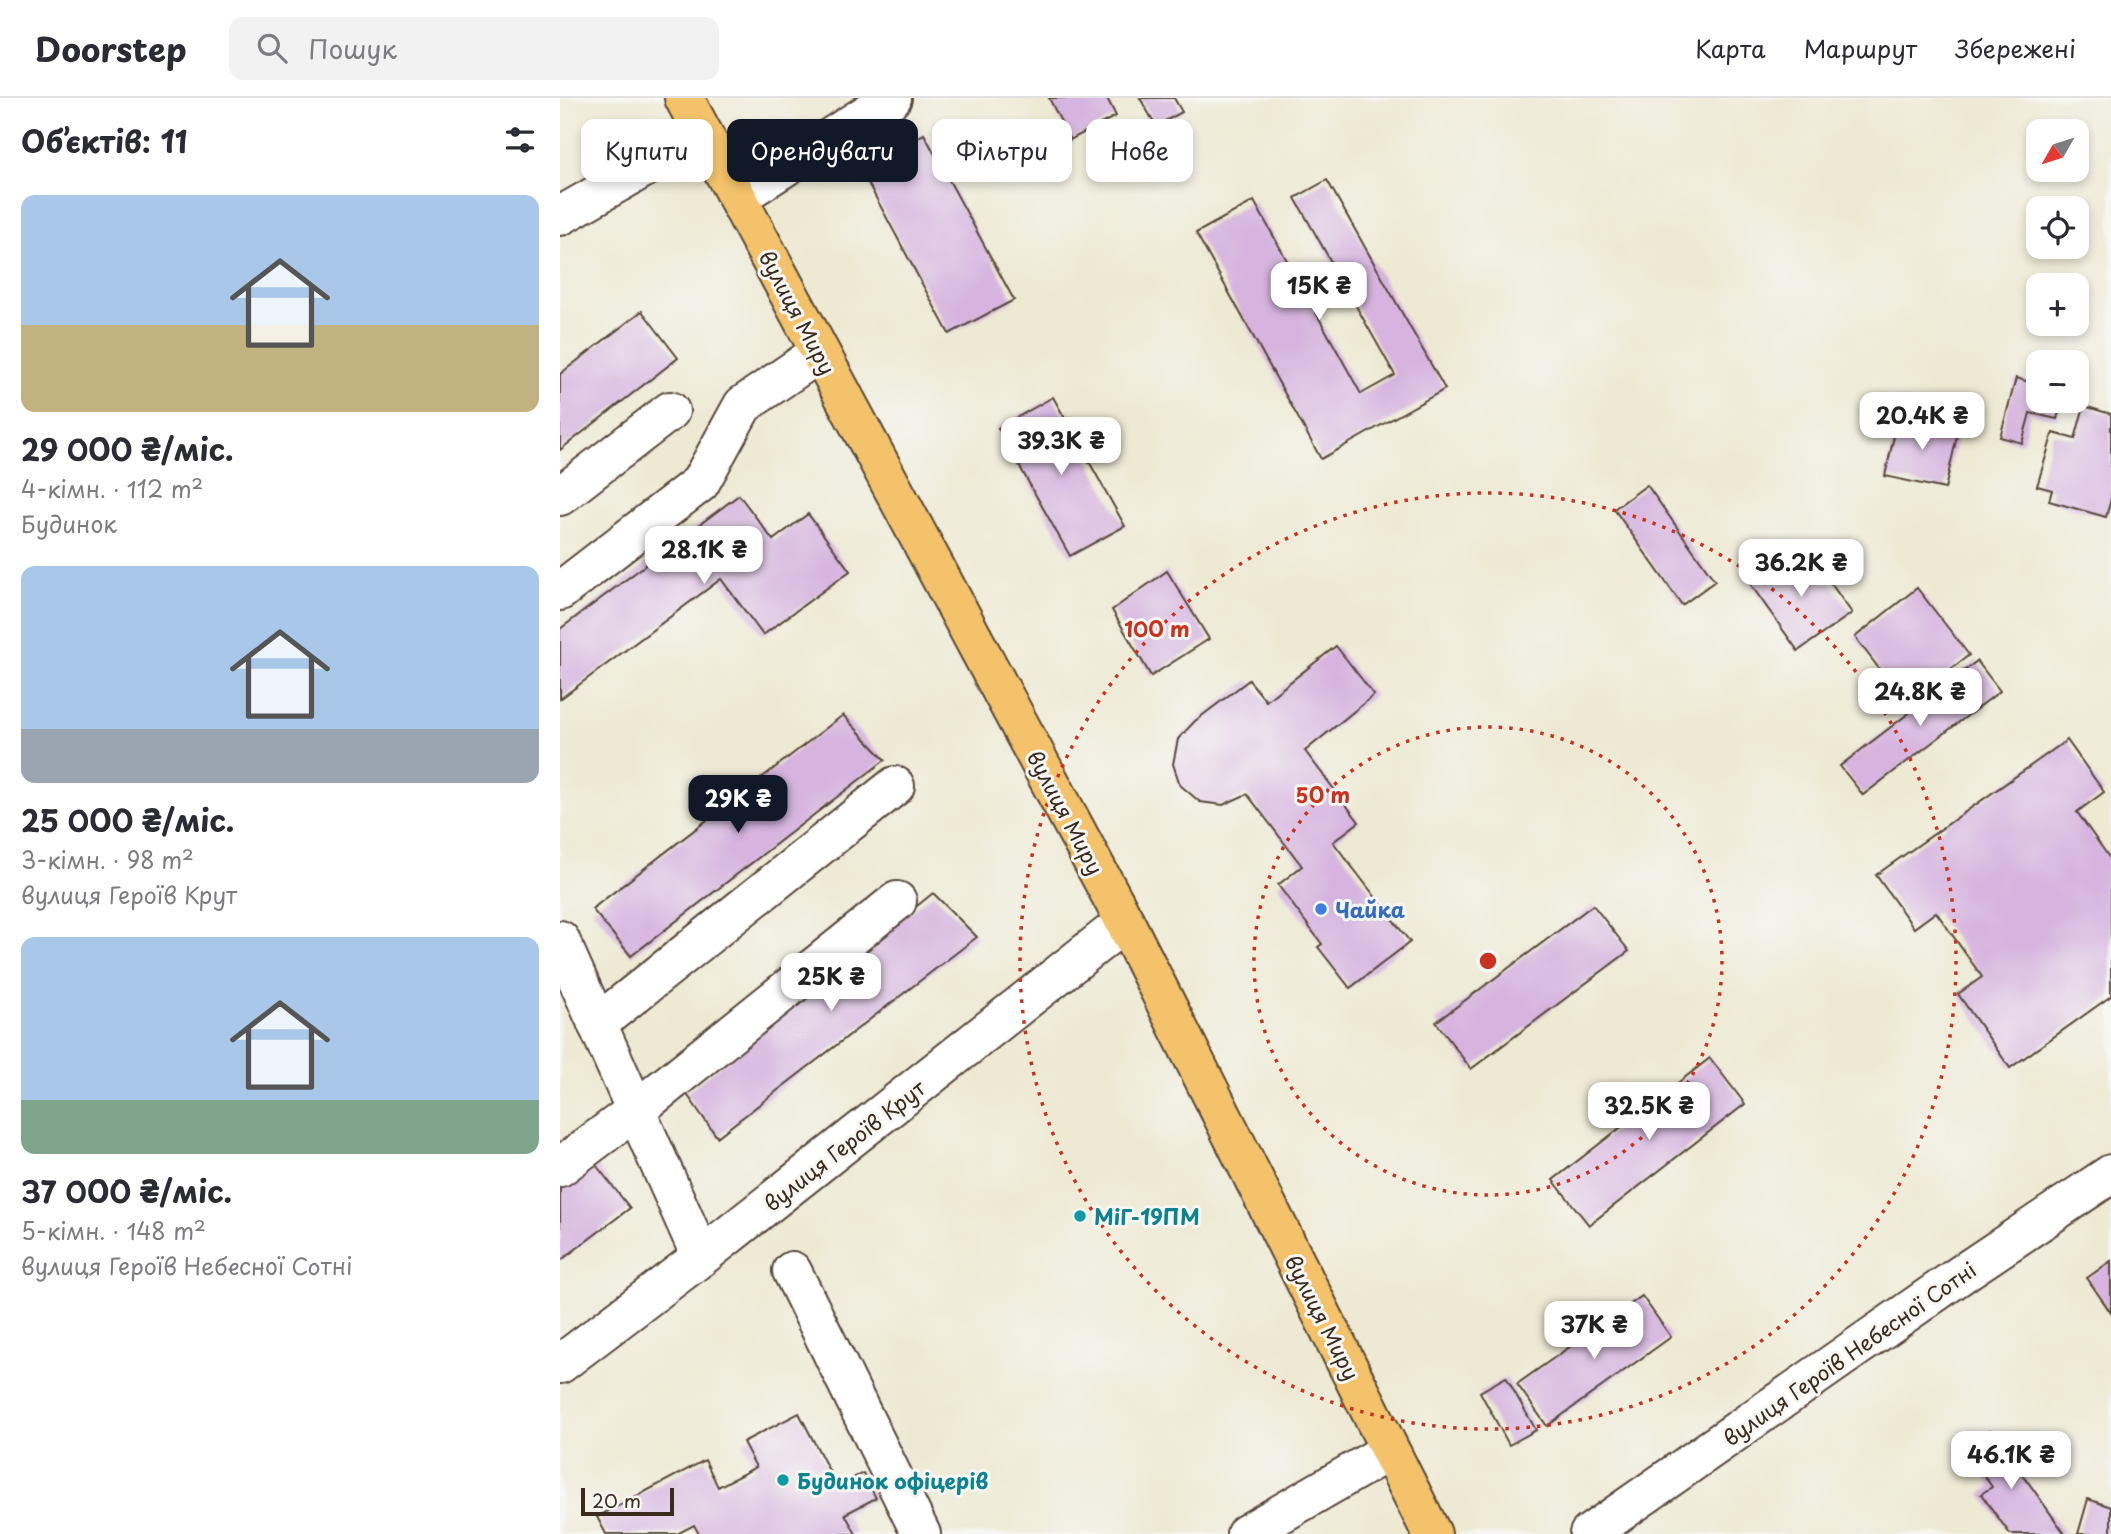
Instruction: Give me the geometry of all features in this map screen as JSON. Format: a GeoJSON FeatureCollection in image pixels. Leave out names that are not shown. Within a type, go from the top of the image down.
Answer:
{"type":"FeatureCollection","features":[{"type":"Feature","properties":{"kind":"main road","name":"вулиця Миру"},"geometry":{"type":"LineString","coordinates":[[684,98],[695,119]]}},
{"type":"Feature","properties":{"kind":"main road","name":"вулиця Миру"},"geometry":{"type":"LineString","coordinates":[[713,153],[1125,922],[1432,1534]]}},
{"type":"Feature","properties":{"kind":"street"},"geometry":{"type":"LineString","coordinates":[[737,197],[892,98]]}},
{"type":"Feature","properties":{"kind":"street"},"geometry":{"type":"LineString","coordinates":[[560,216],[619,182]]}},
{"type":"Feature","properties":{"kind":"street"},"geometry":{"type":"LineString","coordinates":[[560,591],[699,482],[743,405],[819,353]]}},
{"type":"Feature","properties":{"kind":"street"},"geometry":{"type":"LineString","coordinates":[[560,496],[670,411]]}},
{"type":"Feature","properties":{"kind":"street"},"geometry":{"type":"LineString","coordinates":[[597,1024],[895,786]]}},
{"type":"Feature","properties":{"kind":"street"},"geometry":{"type":"LineString","coordinates":[[560,1167],[636,1110],[897,901]]}},
{"type":"Feature","properties":{"kind":"street","name":"вулиця Героїв Крут"},"geometry":{"type":"LineString","coordinates":[[560,1364],[701,1257],[1125,922]]}},
{"type":"Feature","properties":{"kind":"street"},"geometry":{"type":"LineString","coordinates":[[560,940],[701,1257]]}},
{"type":"Feature","properties":{"kind":"street","name":"вулиця Героїв Небесної Сотні"},"geometry":{"type":"LineString","coordinates":[[1589,1534],[1966,1271],[2111,1174]]}},
{"type":"Feature","properties":{"kind":"street"},"geometry":{"type":"LineString","coordinates":[[792,1271],[921,1534]]}},
{"type":"Feature","properties":{"kind":"street"},"geometry":{"type":"LineString","coordinates":[[1246,1534],[1390,1451]]}},
{"type":"Feature","properties":{"kind":"building"},"geometry":{"type":"Polygon","coordinates":[[[1049,98],[1107,98],[1116,116],[1110,119],[1086,119],[1086,132],[1072,139],[1072,119],[1060,119],[1049,98]]]}},
{"type":"Feature","properties":{"kind":"building"},"geometry":{"type":"Polygon","coordinates":[[[1140,98],[1174,98],[1182,112],[1169,119],[1152,119],[1140,98]]]}},
{"type":"Feature","properties":{"kind":"building"},"geometry":{"type":"Polygon","coordinates":[[[924,134],[932,149],[932,182],[950,182],[1014,300],[949,334],[868,182],[918,182],[918,137],[924,134]]]}},
{"type":"Feature","properties":{"kind":"building"},"geometry":{"type":"Polygon","coordinates":[[[1327,180],[1445,389],[1321,459],[1196,233],[1254,201],[1361,394],[1395,375],[1295,198],[1327,180]]]}},
{"type":"Feature","properties":{"kind":"building"},"geometry":{"type":"Polygon","coordinates":[[[642,311],[678,358],[560,450],[560,374],[642,311]]]}},
{"type":"Feature","properties":{"kind":"building"},"geometry":{"type":"Polygon","coordinates":[[[2016,378],[2026,381],[2026,413],[2030,413],[2022,443],[2000,437],[2016,378]]]}},
{"type":"Feature","properties":{"kind":"building"},"geometry":{"type":"Polygon","coordinates":[[[1053,397],[1125,526],[1070,556],[998,428],[1053,397]]]}},
{"type":"Feature","properties":{"kind":"building"},"geometry":{"type":"Polygon","coordinates":[[[2089,407],[2111,414],[2111,499],[2106,517],[2049,501],[2052,490],[2037,486],[2053,433],[2075,439],[2082,413],[2089,413],[2089,407]]]}},
{"type":"Feature","properties":{"kind":"building"},"geometry":{"type":"Polygon","coordinates":[[[2030,413],[2059,413],[2057,419],[2030,413]]]}},
{"type":"Feature","properties":{"kind":"building"},"geometry":{"type":"Polygon","coordinates":[[[1899,414],[1959,427],[1945,489],[1885,476],[1899,414]]]}},
{"type":"Feature","properties":{"kind":"building"},"geometry":{"type":"Polygon","coordinates":[[[1647,485],[1715,581],[1682,605],[1614,509],[1647,485]]]}},
{"type":"Feature","properties":{"kind":"building"},"geometry":{"type":"Polygon","coordinates":[[[739,495],[773,540],[808,514],[850,571],[763,635],[721,579],[560,699],[560,629],[739,495]]]}},
{"type":"Feature","properties":{"kind":"building"},"geometry":{"type":"Polygon","coordinates":[[[1804,546],[1852,613],[1798,651],[1751,585],[1804,546]]]}},
{"type":"Feature","properties":{"kind":"building"},"geometry":{"type":"Polygon","coordinates":[[[1167,571],[1209,639],[1151,676],[1112,610],[1167,571]]]}},
{"type":"Feature","properties":{"kind":"building"},"geometry":{"type":"Polygon","coordinates":[[[1917,588],[1969,655],[1906,704],[1855,637],[1917,588]]]}},
{"type":"Feature","properties":{"kind":"building"},"geometry":{"type":"Polygon","coordinates":[[[1336,646],[1374,695],[1305,751],[1359,822],[1333,842],[1410,942],[1350,988],[1318,947],[1322,944],[1278,885],[1302,866],[1247,794],[1223,805],[1200,802],[1180,785],[1173,764],[1178,739],[1195,721],[1249,680],[1266,701],[1336,646]]]}},
{"type":"Feature","properties":{"kind":"building"},"geometry":{"type":"Polygon","coordinates":[[[1977,661],[2000,691],[1863,795],[1840,766],[1977,661]]]}},
{"type":"Feature","properties":{"kind":"building"},"geometry":{"type":"Polygon","coordinates":[[[843,715],[885,760],[631,956],[592,909],[843,715]]]}},
{"type":"Feature","properties":{"kind":"building"},"geometry":{"type":"Polygon","coordinates":[[[2067,740],[2104,792],[2077,812],[2111,860],[2111,996],[2010,1068],[1958,994],[1982,977],[1936,912],[1914,928],[1876,875],[2067,740]]]}},
{"type":"Feature","properties":{"kind":"building"},"geometry":{"type":"Polygon","coordinates":[[[933,893],[977,937],[717,1137],[686,1093],[933,893]]]}},
{"type":"Feature","properties":{"kind":"building"},"geometry":{"type":"Polygon","coordinates":[[[1593,905],[1629,951],[1471,1069],[1436,1022],[1593,905]]]}},
{"type":"Feature","properties":{"kind":"building"},"geometry":{"type":"Polygon","coordinates":[[[1710,1058],[1745,1104],[1589,1225],[1553,1180],[1710,1058]]]}},
{"type":"Feature","properties":{"kind":"building"},"geometry":{"type":"Polygon","coordinates":[[[592,1160],[630,1208],[560,1261],[560,1185],[592,1160]]]}},
{"type":"Feature","properties":{"kind":"building"},"geometry":{"type":"Polygon","coordinates":[[[2111,1261],[2111,1313],[2087,1278],[2111,1261]]]}},
{"type":"Feature","properties":{"kind":"building"},"geometry":{"type":"Polygon","coordinates":[[[1642,1296],[1671,1337],[1547,1426],[1517,1384],[1642,1296]]]}},
{"type":"Feature","properties":{"kind":"building"},"geometry":{"type":"Polygon","coordinates":[[[1506,1377],[1536,1430],[1509,1445],[1480,1392],[1506,1377]]]}},
{"type":"Feature","properties":{"kind":"building","name":"Будинок офіцерів"},"geometry":{"type":"Polygon","coordinates":[[[799,1413],[837,1486],[863,1473],[876,1498],[845,1514],[856,1534],[699,1534],[694,1525],[677,1534],[606,1534],[597,1517],[705,1460],[718,1487],[756,1467],[743,1442],[799,1413]]]}},
{"type":"Feature","properties":{"kind":"building"},"geometry":{"type":"Polygon","coordinates":[[[1990,1430],[2065,1534],[2010,1534],[1981,1494],[1992,1487],[1965,1448],[1990,1430]]]}},
{"type":"Feature","properties":{"kind":"building"},"geometry":{"type":"Polygon","coordinates":[[[2088,1499],[2111,1507],[2111,1534],[2078,1534],[2088,1499]]]}},
{"type":"Feature","properties":{"kind":"place","name":"Чайка"},"geometry":{"type":"Point","coordinates":[1321,909]}},
{"type":"Feature","properties":{"kind":"place","name":"МіГ-19ПМ"},"geometry":{"type":"Point","coordinates":[1080,1216]}},
{"type":"Feature","properties":{"kind":"place","name":"Будинок офіцерів"},"geometry":{"type":"Point","coordinates":[783,1480]}}]}
